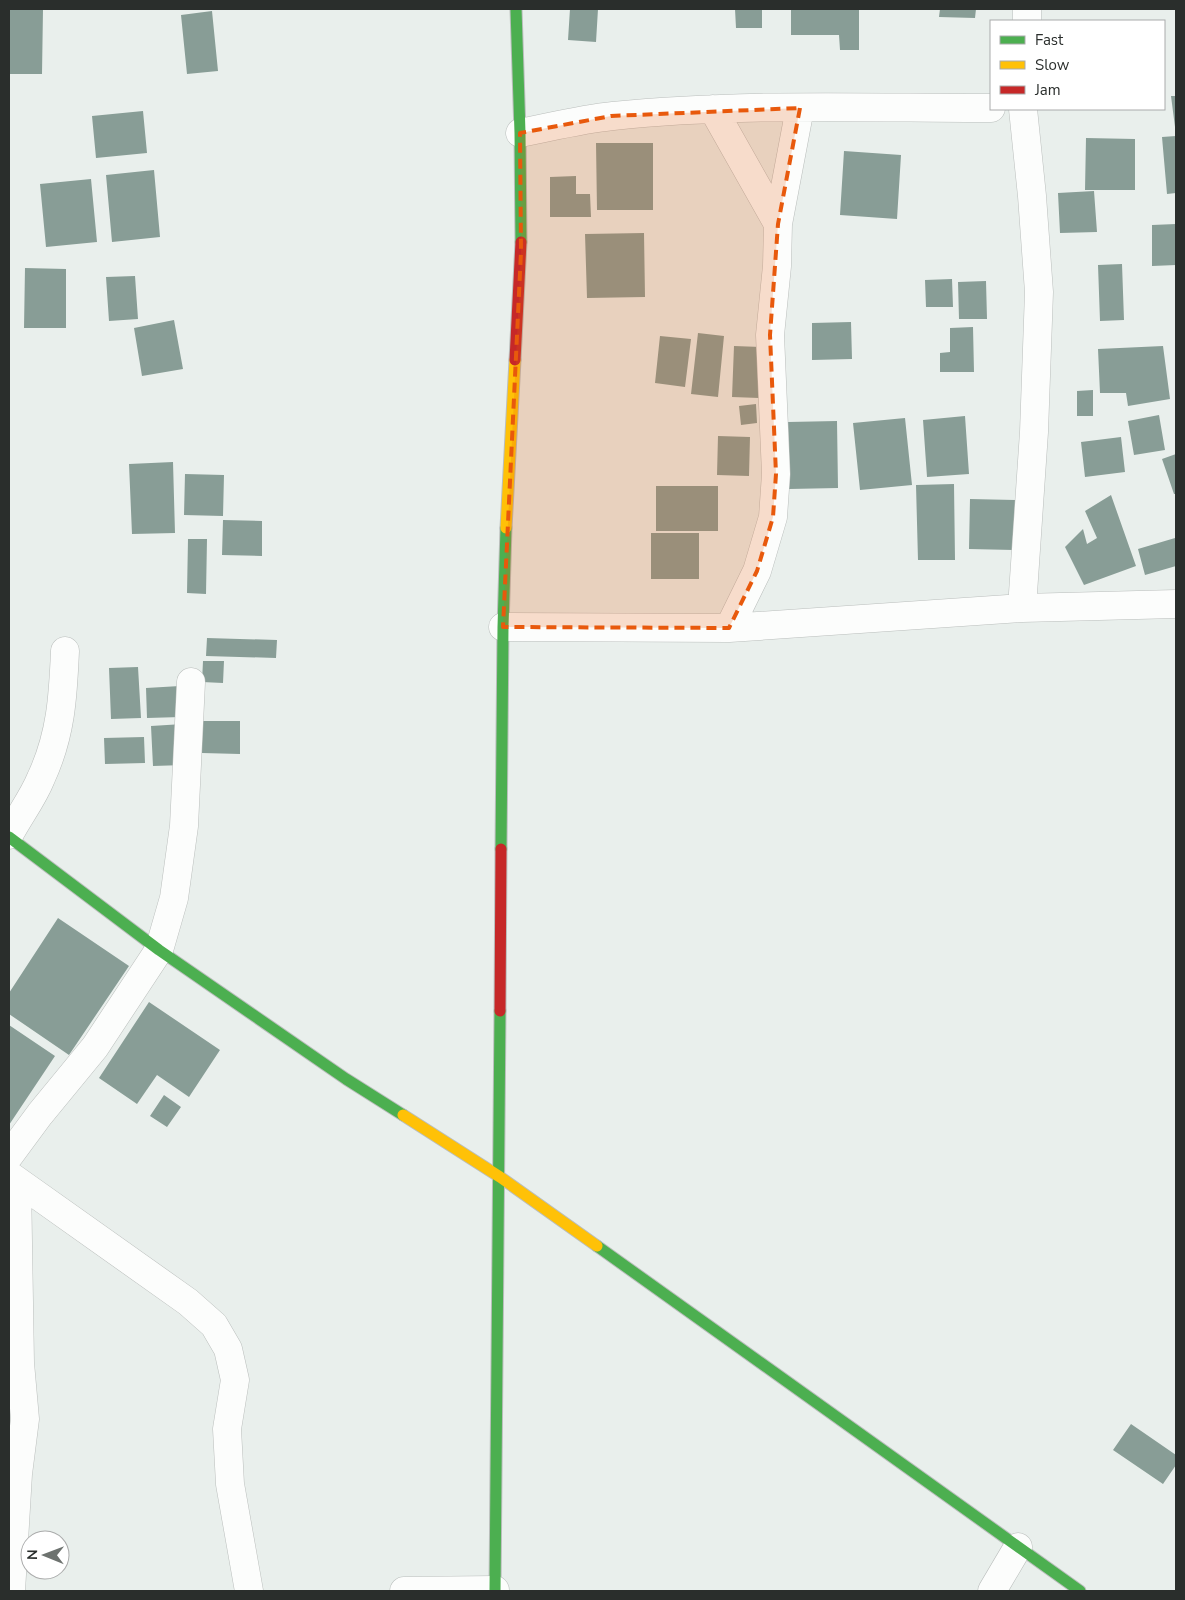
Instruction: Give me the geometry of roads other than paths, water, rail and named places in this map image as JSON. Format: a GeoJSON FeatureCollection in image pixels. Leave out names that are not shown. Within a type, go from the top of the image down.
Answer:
{"type":"FeatureCollection","features":[{"type":"Feature","properties":{"kind":"street"},"geometry":{"type":"LineString","coordinates":[[404,1591],[495,1590],[500,1177],[503,627],[506,517],[521,252],[516,9]]}},
{"type":"Feature","properties":{"kind":"street"},"geometry":{"type":"LineString","coordinates":[[729,628],[757,571],[773,518],[776,474],[770,335],[777,266],[778,224],[800,108]]}},
{"type":"Feature","properties":{"kind":"street"},"geometry":{"type":"LineString","coordinates":[[520,133],[611,116],[713,109],[990,108]]}},
{"type":"Feature","properties":{"kind":"street"},"geometry":{"type":"LineString","coordinates":[[713,109],[778,224]]}},
{"type":"Feature","properties":{"kind":"street"},"geometry":{"type":"LineString","coordinates":[[1022,608],[1034,432],[1039,292],[1023,110]]}},
{"type":"Feature","properties":{"kind":"street"},"geometry":{"type":"LineString","coordinates":[[503,627],[729,628],[1022,608],[1176,604]]}},
{"type":"Feature","properties":{"kind":"street"},"geometry":{"type":"LineString","coordinates":[[64,651],[63,700],[56,739],[41,779],[9,836],[159,950],[346,1079],[500,1177],[1080,1591]]}},
{"type":"Feature","properties":{"kind":"street"},"geometry":{"type":"LineString","coordinates":[[9,1156],[40,1114],[95,1047],[159,950],[174,898],[184,826],[191,682]]}},
{"type":"Feature","properties":{"kind":"street"},"geometry":{"type":"LineString","coordinates":[[11,1591],[18,1474],[25,1419],[15,1363],[13,1178]]}},
{"type":"Feature","properties":{"kind":"street"},"geometry":{"type":"LineString","coordinates":[[13,1178],[188,1302],[214,1325],[228,1348],[235,1380],[227,1429],[230,1484],[249,1591]]}},
{"type":"Feature","properties":{"kind":"street"},"geometry":{"type":"LineString","coordinates":[[992,1591],[1018,1547]]}}]}
